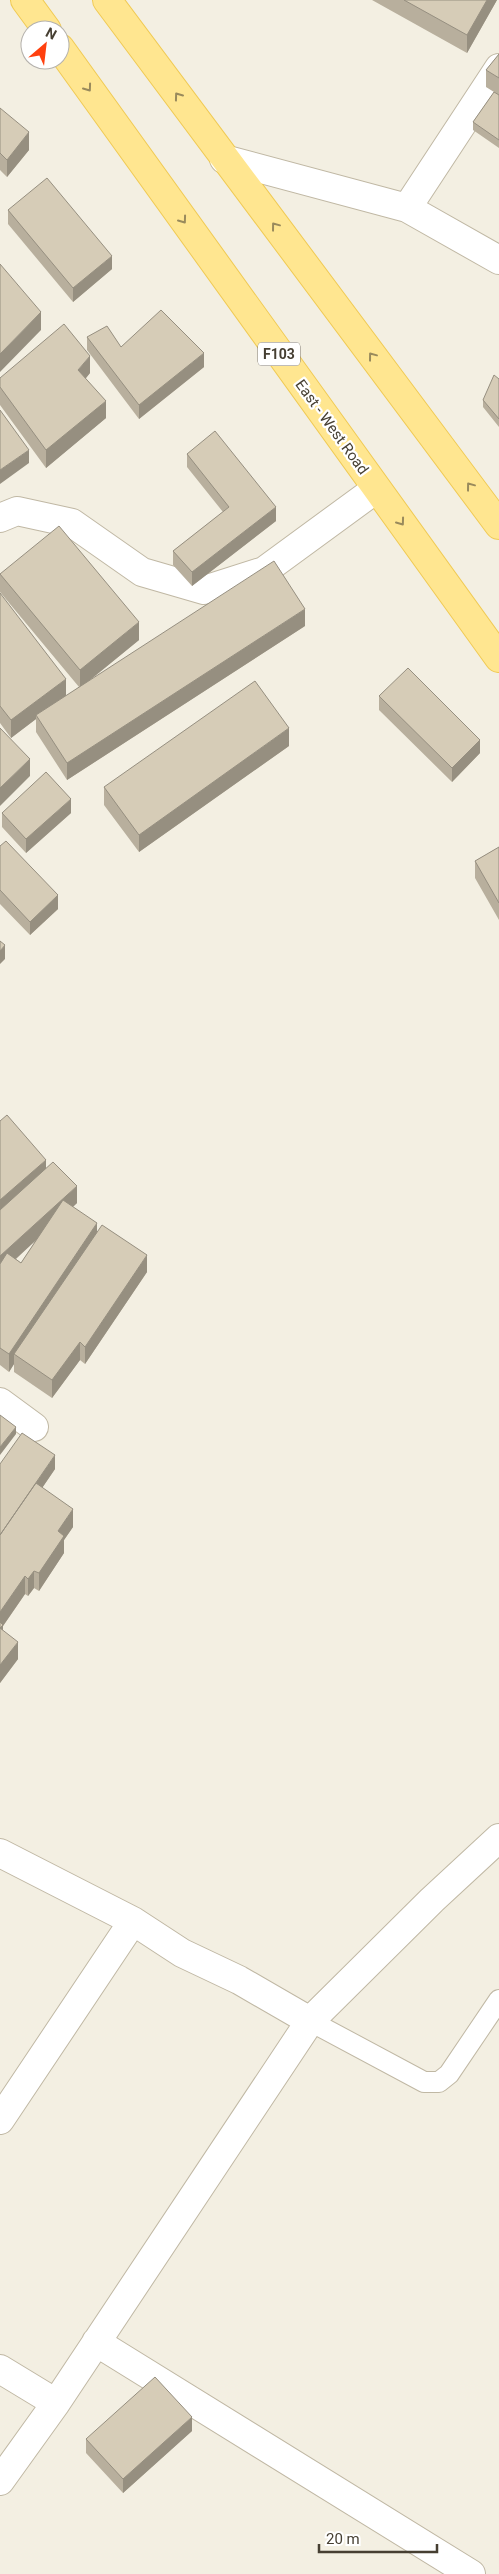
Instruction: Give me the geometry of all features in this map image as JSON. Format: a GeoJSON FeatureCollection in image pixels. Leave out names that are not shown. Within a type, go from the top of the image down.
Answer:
{"type":"FeatureCollection","features":[{"type":"Feature","properties":{"kind":"main road"},"geometry":{"type":"LineString","coordinates":[[25,0],[40,20]]}},
{"type":"Feature","properties":{"kind":"main road"},"geometry":{"type":"LineString","coordinates":[[106,0],[499,525]]}},
{"type":"Feature","properties":{"kind":"main road","name":"East - West Road"},"geometry":{"type":"LineString","coordinates":[[70,62],[499,658]]}},
{"type":"Feature","properties":{"kind":"street"},"geometry":{"type":"LineString","coordinates":[[407,208],[499,68]]}},
{"type":"Feature","properties":{"kind":"street"},"geometry":{"type":"LineString","coordinates":[[224,158],[407,208],[499,260]]}},
{"type":"Feature","properties":{"kind":"street"},"geometry":{"type":"LineString","coordinates":[[0,518],[17,511],[72,523],[142,572],[204,590],[264,571],[376,489]]}},
{"type":"Feature","properties":{"kind":"street"},"geometry":{"type":"LineString","coordinates":[[0,1402],[34,1427]]}},
{"type":"Feature","properties":{"kind":"street"},"geometry":{"type":"LineString","coordinates":[[0,2482],[56,2403],[310,2021],[432,1900],[499,1838]]}},
{"type":"Feature","properties":{"kind":"street"},"geometry":{"type":"LineString","coordinates":[[0,1853],[134,1921],[182,1953],[239,1980],[310,2021]]}},
{"type":"Feature","properties":{"kind":"street"},"geometry":{"type":"LineString","coordinates":[[0,2120],[134,1921]]}},
{"type":"Feature","properties":{"kind":"street"},"geometry":{"type":"LineString","coordinates":[[96,2342],[471,2574]]}},
{"type":"Feature","properties":{"kind":"street"},"geometry":{"type":"LineString","coordinates":[[0,2369],[56,2403]]}},
{"type":"Feature","properties":{"kind":"lane"},"geometry":{"type":"LineString","coordinates":[[310,2021],[424,2082],[439,2082],[449,2074],[499,2000]]}},
{"type":"Feature","properties":{"kind":"building"},"geometry":{"type":"Polygon","coordinates":[[[404,0],[487,0],[467,35],[404,0]]]}},
{"type":"Feature","properties":{"kind":"building"},"geometry":{"type":"Polygon","coordinates":[[[499,54],[499,78],[486,70],[499,54]]]}},
{"type":"Feature","properties":{"kind":"building"},"geometry":{"type":"Polygon","coordinates":[[[494,92],[499,95],[499,140],[473,122],[494,92]]]}},
{"type":"Feature","properties":{"kind":"building"},"geometry":{"type":"Polygon","coordinates":[[[0,108],[29,132],[7,160],[0,153],[0,108]]]}},
{"type":"Feature","properties":{"kind":"building"},"geometry":{"type":"Polygon","coordinates":[[[47,178],[112,256],[73,288],[8,210],[47,178]]]}},
{"type":"Feature","properties":{"kind":"building"},"geometry":{"type":"Polygon","coordinates":[[[0,264],[41,312],[0,354],[0,264]]]}},
{"type":"Feature","properties":{"kind":"building"},"geometry":{"type":"Polygon","coordinates":[[[161,310],[204,353],[139,405],[87,337],[107,326],[121,347],[161,310]]]}},
{"type":"Feature","properties":{"kind":"building"},"geometry":{"type":"Polygon","coordinates":[[[64,324],[90,356],[78,370],[106,401],[46,450],[0,387],[0,378],[64,324]]]}},
{"type":"Feature","properties":{"kind":"building"},"geometry":{"type":"Polygon","coordinates":[[[494,375],[499,379],[499,419],[483,400],[494,375]]]}},
{"type":"Feature","properties":{"kind":"building"},"geometry":{"type":"Polygon","coordinates":[[[0,410],[29,450],[0,470],[0,410]]]}},
{"type":"Feature","properties":{"kind":"building"},"geometry":{"type":"Polygon","coordinates":[[[215,431],[276,507],[192,572],[173,551],[229,507],[187,454],[215,431]]]}},
{"type":"Feature","properties":{"kind":"building"},"geometry":{"type":"Polygon","coordinates":[[[59,526],[139,622],[80,670],[0,574],[59,526]]]}},
{"type":"Feature","properties":{"kind":"building"},"geometry":{"type":"Polygon","coordinates":[[[274,561],[305,609],[67,763],[36,715],[274,561]]]}},
{"type":"Feature","properties":{"kind":"building"},"geometry":{"type":"Polygon","coordinates":[[[0,593],[66,679],[11,720],[0,706],[0,593]]]}},
{"type":"Feature","properties":{"kind":"building"},"geometry":{"type":"Polygon","coordinates":[[[408,668],[480,740],[452,768],[379,696],[408,668]]]}},
{"type":"Feature","properties":{"kind":"building"},"geometry":{"type":"Polygon","coordinates":[[[255,681],[289,728],[139,835],[104,787],[255,681]]]}},
{"type":"Feature","properties":{"kind":"building"},"geometry":{"type":"Polygon","coordinates":[[[0,728],[30,759],[0,788],[0,728]]]}},
{"type":"Feature","properties":{"kind":"building"},"geometry":{"type":"Polygon","coordinates":[[[46,772],[71,799],[26,839],[2,813],[46,772]]]}},
{"type":"Feature","properties":{"kind":"building"},"geometry":{"type":"Polygon","coordinates":[[[6,841],[58,895],[30,922],[0,890],[0,846],[6,841]]]}},
{"type":"Feature","properties":{"kind":"building"},"geometry":{"type":"Polygon","coordinates":[[[499,847],[499,903],[475,861],[499,847]]]}},
{"type":"Feature","properties":{"kind":"building"},"geometry":{"type":"Polygon","coordinates":[[[0,941],[5,945],[0,951],[0,941]]]}},
{"type":"Feature","properties":{"kind":"building"},"geometry":{"type":"Polygon","coordinates":[[[7,1115],[46,1160],[0,1200],[0,1121],[7,1115]]]}},
{"type":"Feature","properties":{"kind":"building"},"geometry":{"type":"Polygon","coordinates":[[[53,1162],[77,1186],[0,1256],[0,1210],[53,1162]]]}},
{"type":"Feature","properties":{"kind":"building"},"geometry":{"type":"Polygon","coordinates":[[[63,1200],[97,1223],[9,1354],[0,1348],[0,1264],[7,1253],[21,1263],[63,1200]]]}},
{"type":"Feature","properties":{"kind":"building"},"geometry":{"type":"Polygon","coordinates":[[[102,1225],[147,1255],[85,1347],[80,1342],[52,1380],[14,1354],[102,1225]]]}},
{"type":"Feature","properties":{"kind":"building"},"geometry":{"type":"Polygon","coordinates":[[[0,1415],[16,1427],[0,1447],[0,1415]]]}},
{"type":"Feature","properties":{"kind":"building"},"geometry":{"type":"Polygon","coordinates":[[[22,1433],[55,1455],[0,1535],[0,1464],[22,1433]]]}},
{"type":"Feature","properties":{"kind":"building"},"geometry":{"type":"Polygon","coordinates":[[[36,1483],[73,1509],[58,1531],[64,1536],[39,1573],[34,1571],[28,1579],[25,1576],[0,1612],[0,1535],[36,1483]]]}},
{"type":"Feature","properties":{"kind":"building"},"geometry":{"type":"Polygon","coordinates":[[[0,1628],[18,1642],[0,1665],[0,1628]]]}},
{"type":"Feature","properties":{"kind":"building"},"geometry":{"type":"Polygon","coordinates":[[[155,2377],[192,2417],[123,2479],[86,2439],[155,2377]]]}}]}
